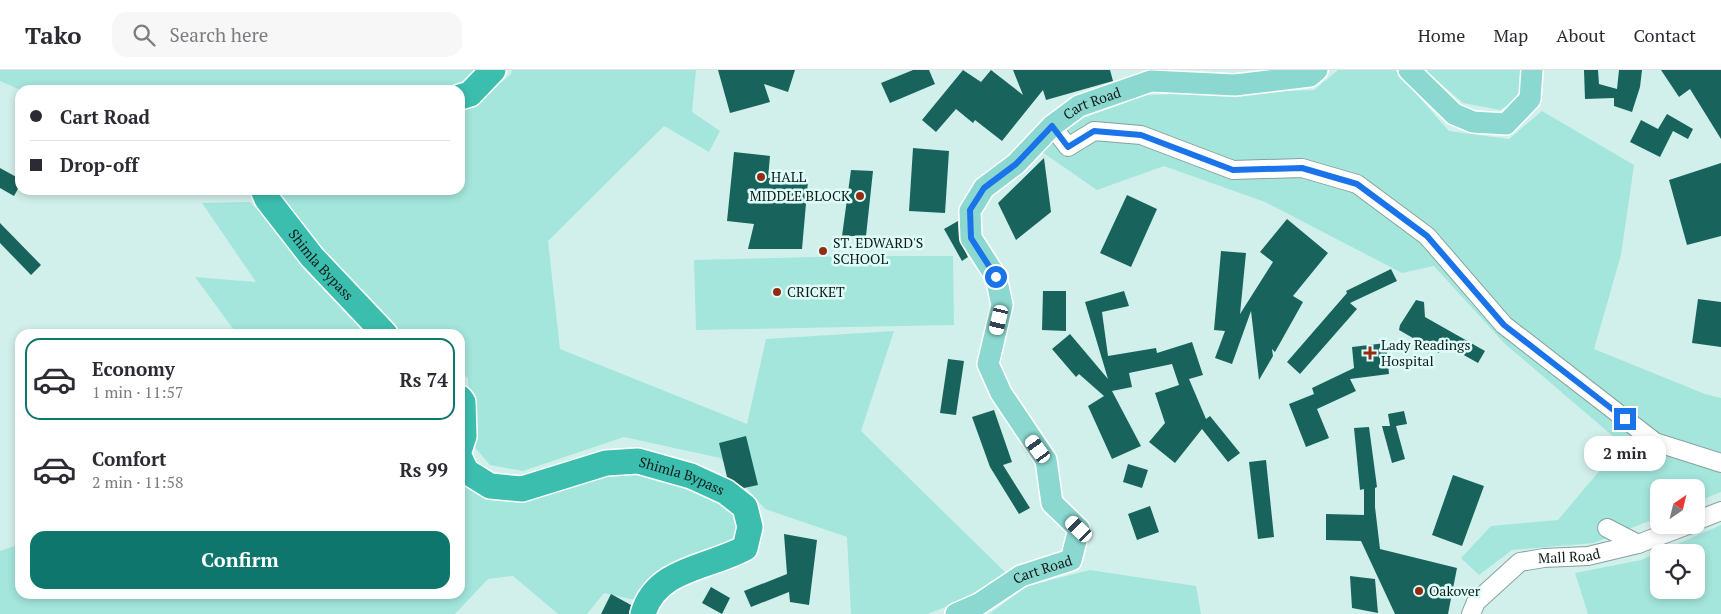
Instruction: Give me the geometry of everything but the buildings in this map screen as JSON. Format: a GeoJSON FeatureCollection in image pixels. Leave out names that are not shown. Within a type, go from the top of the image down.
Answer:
{"type":"FeatureCollection","features":[{"type":"Feature","properties":{"kind":"highway"},"geometry":{"type":"LineString","coordinates":[[465,96],[470,94],[493,70]]}},
{"type":"Feature","properties":{"kind":"highway","name":"Shimla Bypass"},"geometry":{"type":"LineString","coordinates":[[265,195],[312,257],[380,329]]}},
{"type":"Feature","properties":{"kind":"highway","name":"Shimla Bypass"},"geometry":{"type":"LineString","coordinates":[[465,469],[490,486],[522,489],[606,463],[638,461],[708,484],[726,492],[745,507],[750,527],[745,548],[729,557],[686,570],[663,582],[646,602],[643,614]]}},
{"type":"Feature","properties":{"kind":"main road","name":"Cart Road"},"geometry":{"type":"LineString","coordinates":[[956,614],[979,604],[1022,576],[1072,560],[1079,529],[1052,503],[1046,460],[1001,393],[988,364],[1002,305],[996,277],[971,238],[970,210],[984,188],[1016,164],[1052,126],[1079,106],[1151,81],[1251,84],[1310,76],[1317,70]]}},
{"type":"Feature","properties":{"kind":"main road"},"geometry":{"type":"LineString","coordinates":[[1409,70],[1454,114],[1473,122],[1506,124],[1530,99],[1532,70]]}},
{"type":"Feature","properties":{"kind":"street"},"geometry":{"type":"LineString","coordinates":[[1052,126],[1068,147],[1094,131],[1141,135],[1233,170],[1302,168],[1357,184],[1427,236],[1504,325],[1655,442],[1721,463]]}},
{"type":"Feature","properties":{"kind":"street"},"geometry":{"type":"LineString","coordinates":[[1705,517],[1721,511]]}},
{"type":"Feature","properties":{"kind":"street"},"geometry":{"type":"LineString","coordinates":[[1607,528],[1638,544]]}},
{"type":"Feature","properties":{"kind":"street","name":"Mall Road"},"geometry":{"type":"LineString","coordinates":[[1471,614],[1476,602],[1520,562],[1544,558],[1588,556],[1638,544],[1664,534]]}},
{"type":"Feature","properties":{"kind":"green space"},"geometry":{"type":"Polygon","coordinates":[[[0,70],[480,70],[464,85],[15,85],[15,87],[0,81],[0,70]]]}},
{"type":"Feature","properties":{"kind":"green space"},"geometry":{"type":"Polygon","coordinates":[[[512,70],[696,70],[692,112],[720,131],[709,152],[664,126],[548,241],[560,349],[747,424],[766,339],[894,331],[861,431],[1008,575],[972,596],[928,614],[851,614],[847,537],[765,509],[720,458],[624,437],[523,471],[490,465],[472,444],[468,378],[465,376],[465,329],[393,329],[330,263],[278,195],[465,195],[465,107],[476,104],[511,74],[512,70]]]}},
{"type":"Feature","properties":{"kind":"green space"},"geometry":{"type":"Polygon","coordinates":[[[1338,70],[1395,70],[1449,131],[1509,139],[1542,111],[1634,165],[1621,255],[1594,349],[1705,394],[1721,398],[1721,492],[1705,498],[1705,479],[1650,479],[1650,521],[1594,543],[1512,550],[1479,575],[1461,558],[1491,526],[1558,520],[1622,444],[1504,343],[1434,266],[1402,273],[1265,202],[1164,166],[1097,190],[1042,152],[1078,120],[1147,95],[1314,90],[1338,70]]]}},
{"type":"Feature","properties":{"kind":"green space"},"geometry":{"type":"Polygon","coordinates":[[[1425,70],[1520,70],[1521,97],[1500,110],[1463,103],[1425,70]]]}},
{"type":"Feature","properties":{"kind":"green space"},"geometry":{"type":"Polygon","coordinates":[[[250,202],[372,329],[233,329],[195,277],[256,282],[202,203],[250,202]]]}},
{"type":"Feature","properties":{"kind":"green space","name":"CRICKET"},"geometry":{"type":"Polygon","coordinates":[[[953,256],[954,325],[696,330],[694,260],[953,256]]]}},
{"type":"Feature","properties":{"kind":"green space"},"geometry":{"type":"Polygon","coordinates":[[[608,468],[691,483],[741,512],[739,546],[660,578],[635,600],[604,593],[587,614],[558,614],[513,576],[488,579],[455,614],[0,614],[0,551],[15,546],[15,599],[465,599],[465,473],[489,490],[608,468]]]}},
{"type":"Feature","properties":{"kind":"green space"},"geometry":{"type":"Polygon","coordinates":[[[1721,525],[1721,614],[1588,614],[1575,573],[1641,560],[1650,556],[1650,599],[1705,599],[1705,544],[1677,544],[1700,534],[1705,534],[1705,532],[1721,525]]]}},
{"type":"Feature","properties":{"kind":"green space"},"geometry":{"type":"Polygon","coordinates":[[[1090,570],[1196,586],[1201,614],[989,614],[1027,586],[1090,570]]]}},
{"type":"Feature","properties":{"kind":"place","name":"HALL"},"geometry":{"type":"Point","coordinates":[761,177]}},
{"type":"Feature","properties":{"kind":"place","name":"MIDDLE BLOCK"},"geometry":{"type":"Point","coordinates":[860,196]}},
{"type":"Feature","properties":{"kind":"place","name":"ST. EDWARD'S SCHOOL"},"geometry":{"type":"Point","coordinates":[823,251]}},
{"type":"Feature","properties":{"kind":"place","name":"CRICKET"},"geometry":{"type":"Point","coordinates":[777,292]}},
{"type":"Feature","properties":{"kind":"place","name":"Lady Readings Hospital"},"geometry":{"type":"Point","coordinates":[1370,353]}},
{"type":"Feature","properties":{"kind":"place","name":"Oakover"},"geometry":{"type":"Point","coordinates":[1419,591]}},
{"type":"Feature","properties":{"kind":"route"},"geometry":{"type":"LineString","coordinates":[[996,277],[971,238],[970,210],[984,188],[1016,164],[1052,126],[1068,147],[1094,131],[1141,135],[1233,170],[1302,168],[1357,184],[1427,236],[1504,325],[1625,419]]}}]}
